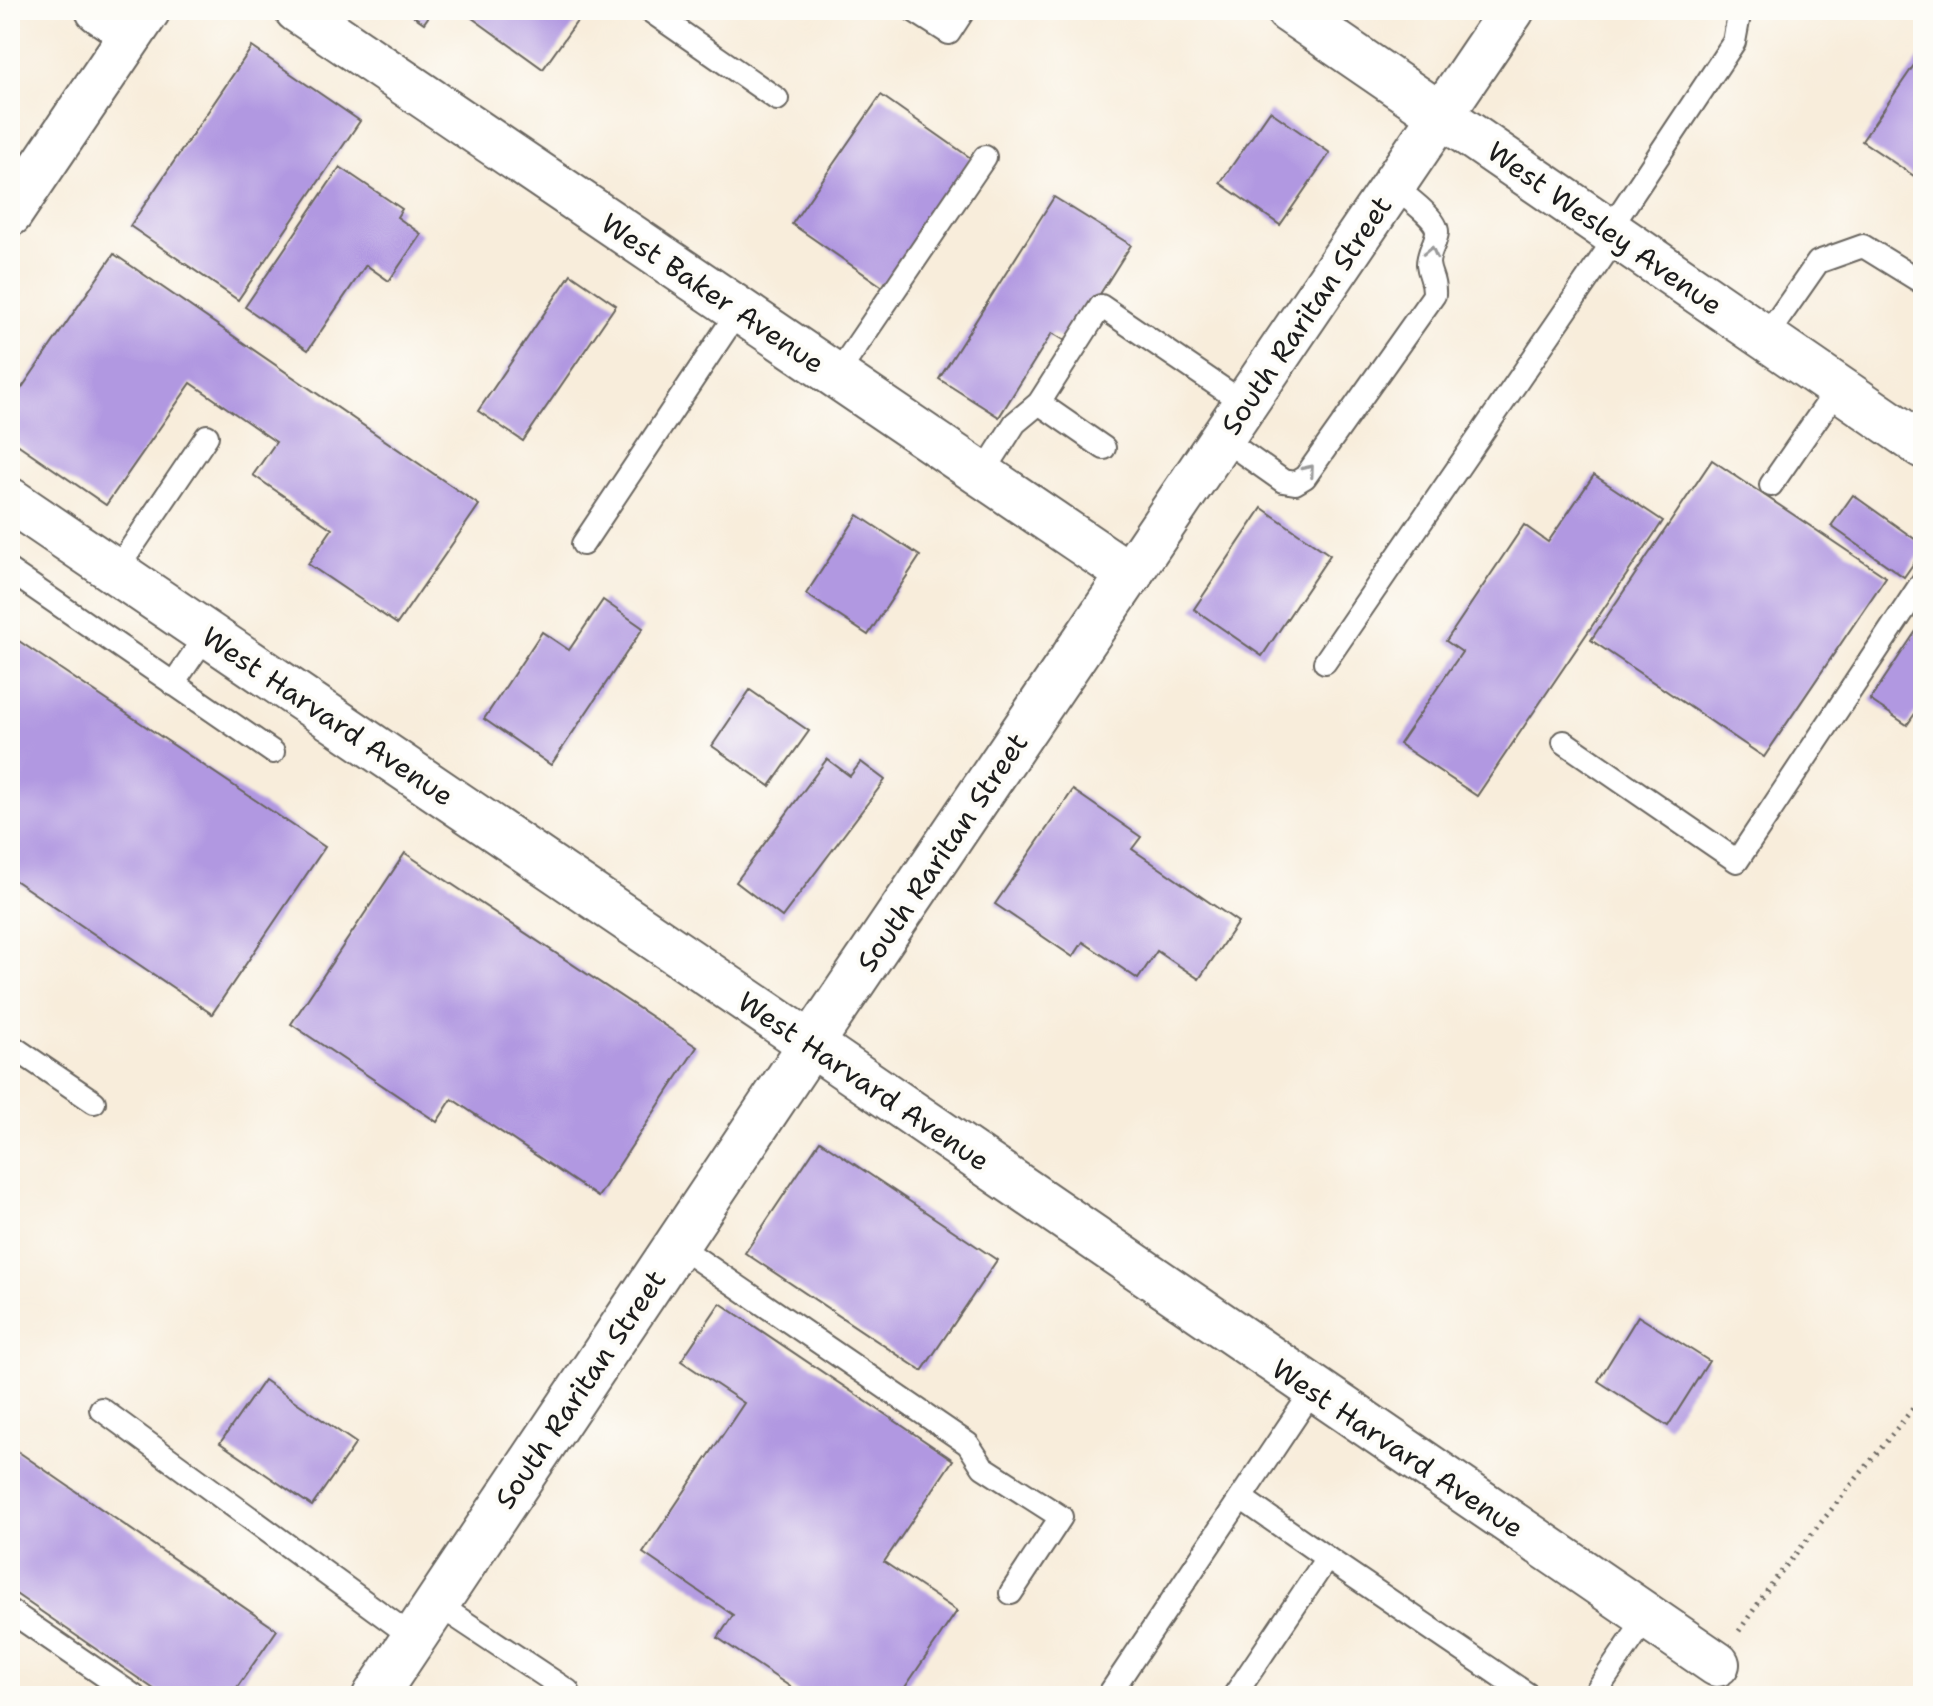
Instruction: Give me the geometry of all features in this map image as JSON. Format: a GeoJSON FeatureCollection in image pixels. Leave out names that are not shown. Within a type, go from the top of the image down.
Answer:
{"type":"FeatureCollection","features":[{"type":"Feature","properties":{"kind":"street","name":"West Baker Avenue"},"geometry":{"type":"LineString","coordinates":[[297,10],[1130,575]]}},
{"type":"Feature","properties":{"kind":"street","name":"West Wesley Avenue"},"geometry":{"type":"LineString","coordinates":[[1288,10],[1923,446]]}},
{"type":"Feature","properties":{"kind":"street","name":"South Raritan Street"},"geometry":{"type":"LineString","coordinates":[[375,1696],[811,1044],[1512,10]]}},
{"type":"Feature","properties":{"kind":"street"},"geometry":{"type":"LineString","coordinates":[[10,214],[126,18]]}},
{"type":"Feature","properties":{"kind":"street","name":"West Harvard Avenue"},"geometry":{"type":"LineString","coordinates":[[10,500],[1717,1664]]}},
{"type":"Feature","properties":{"kind":"lane"},"geometry":{"type":"LineString","coordinates":[[649,10],[777,99]]}},
{"type":"Feature","properties":{"kind":"lane"},"geometry":{"type":"LineString","coordinates":[[913,10],[949,33],[964,10]]}},
{"type":"Feature","properties":{"kind":"lane"},"geometry":{"type":"LineString","coordinates":[[1325,662],[1613,233],[1734,42],[1740,10]]}},
{"type":"Feature","properties":{"kind":"lane"},"geometry":{"type":"LineString","coordinates":[[836,376],[985,157]]}},
{"type":"Feature","properties":{"kind":"lane"},"geometry":{"type":"LineString","coordinates":[[982,475],[1015,423],[1039,403],[1101,306],[1234,421],[1283,481],[1295,483],[1305,477],[1434,295],[1435,280],[1428,265],[1437,232],[1434,221],[1393,186]]}},
{"type":"Feature","properties":{"kind":"lane"},"geometry":{"type":"LineString","coordinates":[[1765,338],[1818,262],[1863,246],[1923,283]]}},
{"type":"Feature","properties":{"kind":"lane"},"geometry":{"type":"LineString","coordinates":[[583,544],[739,310]]}},
{"type":"Feature","properties":{"kind":"lane"},"geometry":{"type":"LineString","coordinates":[[1771,485],[1838,388]]}},
{"type":"Feature","properties":{"kind":"lane"},"geometry":{"type":"LineString","coordinates":[[1039,403],[1104,448]]}},
{"type":"Feature","properties":{"kind":"lane"},"geometry":{"type":"LineString","coordinates":[[115,572],[207,436]]}},
{"type":"Feature","properties":{"kind":"lane"},"geometry":{"type":"LineString","coordinates":[[10,571],[273,752]]}},
{"type":"Feature","properties":{"kind":"lane"},"geometry":{"type":"LineString","coordinates":[[1564,742],[1737,861],[1923,581]]}},
{"type":"Feature","properties":{"kind":"lane"},"geometry":{"type":"LineString","coordinates":[[173,684],[207,634]]}},
{"type":"Feature","properties":{"kind":"lane"},"geometry":{"type":"LineString","coordinates":[[10,1045],[94,1102]]}},
{"type":"Feature","properties":{"kind":"lane"},"geometry":{"type":"LineString","coordinates":[[677,1245],[968,1444],[983,1467],[1061,1517],[1011,1593]]}},
{"type":"Feature","properties":{"kind":"lane"},"geometry":{"type":"LineString","coordinates":[[1108,1696],[1313,1390]]}},
{"type":"Feature","properties":{"kind":"lane"},"geometry":{"type":"LineString","coordinates":[[101,1409],[426,1621],[568,1691]]}},
{"type":"Feature","properties":{"kind":"lane"},"geometry":{"type":"LineString","coordinates":[[1241,1498],[1530,1696]]}},
{"type":"Feature","properties":{"kind":"lane"},"geometry":{"type":"LineString","coordinates":[[1234,1696],[1327,1558]]}},
{"type":"Feature","properties":{"kind":"lane"},"geometry":{"type":"LineString","coordinates":[[10,1611],[134,1696]]}},
{"type":"Feature","properties":{"kind":"lane"},"geometry":{"type":"LineString","coordinates":[[1593,1696],[1647,1617]]}},
{"type":"Feature","properties":{"kind":"path"},"geometry":{"type":"LineString","coordinates":[[1717,1664],[1773,1582],[1923,1396]]}},
{"type":"Feature","properties":{"kind":"building"},"geometry":{"type":"Polygon","coordinates":[[[405,10],[433,10],[424,23],[405,10]]]}},
{"type":"Feature","properties":{"kind":"building"},"geometry":{"type":"Polygon","coordinates":[[[471,10],[585,10],[543,69],[468,15],[471,10]]]}},
{"type":"Feature","properties":{"kind":"building"},"geometry":{"type":"Polygon","coordinates":[[[252,47],[360,121],[238,300],[130,226],[252,47]]]}},
{"type":"Feature","properties":{"kind":"building"},"geometry":{"type":"Polygon","coordinates":[[[1923,52],[1923,182],[1862,141],[1923,52]]]}},
{"type":"Feature","properties":{"kind":"building"},"geometry":{"type":"Polygon","coordinates":[[[881,95],[972,159],[883,287],[792,224],[881,95]]]}},
{"type":"Feature","properties":{"kind":"building"},"geometry":{"type":"Polygon","coordinates":[[[1270,111],[1330,153],[1280,225],[1220,183],[1270,111]]]}},
{"type":"Feature","properties":{"kind":"building"},"geometry":{"type":"Polygon","coordinates":[[[340,167],[402,209],[397,217],[421,234],[389,281],[366,265],[308,350],[245,307],[340,167]]]}},
{"type":"Feature","properties":{"kind":"building"},"geometry":{"type":"Polygon","coordinates":[[[1054,197],[1131,245],[1069,343],[1052,333],[999,417],[939,379],[1054,197]]]}},
{"type":"Feature","properties":{"kind":"building"},"geometry":{"type":"Polygon","coordinates":[[[114,254],[479,505],[397,624],[308,564],[332,529],[253,475],[276,442],[191,383],[106,505],[10,439],[10,405],[114,254]]]}},
{"type":"Feature","properties":{"kind":"building"},"geometry":{"type":"Polygon","coordinates":[[[571,274],[616,305],[523,441],[478,411],[571,274]]]}},
{"type":"Feature","properties":{"kind":"building"},"geometry":{"type":"Polygon","coordinates":[[[1712,460],[1886,577],[1764,757],[1591,640],[1712,460]]]}},
{"type":"Feature","properties":{"kind":"building"},"geometry":{"type":"Polygon","coordinates":[[[1594,475],[1663,521],[1477,796],[1399,744],[1462,652],[1446,641],[1524,525],[1548,542],[1594,475]]]}},
{"type":"Feature","properties":{"kind":"building"},"geometry":{"type":"Polygon","coordinates":[[[1853,495],[1923,545],[1923,550],[1904,577],[1831,526],[1853,495]]]}},
{"type":"Feature","properties":{"kind":"building"},"geometry":{"type":"Polygon","coordinates":[[[1262,508],[1330,555],[1262,656],[1194,609],[1262,508]]]}},
{"type":"Feature","properties":{"kind":"building"},"geometry":{"type":"Polygon","coordinates":[[[858,515],[920,556],[868,635],[806,594],[858,515]]]}},
{"type":"Feature","properties":{"kind":"building"},"geometry":{"type":"Polygon","coordinates":[[[603,600],[643,628],[551,765],[484,719],[542,632],[569,650],[603,600]]]}},
{"type":"Feature","properties":{"kind":"building"},"geometry":{"type":"Polygon","coordinates":[[[1916,631],[1923,635],[1923,702],[1907,725],[1870,700],[1916,631]]]}},
{"type":"Feature","properties":{"kind":"building"},"geometry":{"type":"Polygon","coordinates":[[[10,635],[325,847],[212,1014],[10,877],[10,635]]]}},
{"type":"Feature","properties":{"kind":"building"},"geometry":{"type":"Polygon","coordinates":[[[750,690],[809,731],[770,786],[712,746],[750,690]]]}},
{"type":"Feature","properties":{"kind":"building"},"geometry":{"type":"Polygon","coordinates":[[[827,759],[850,776],[861,762],[885,780],[782,917],[736,882],[827,759]]]}},
{"type":"Feature","properties":{"kind":"building"},"geometry":{"type":"Polygon","coordinates":[[[1073,790],[1141,837],[1132,849],[1238,922],[1199,979],[1157,951],[1138,979],[1083,942],[1073,957],[995,904],[1073,790]]]}},
{"type":"Feature","properties":{"kind":"building"},"geometry":{"type":"Polygon","coordinates":[[[405,853],[697,1047],[598,1197],[452,1099],[437,1122],[291,1024],[405,853]]]}},
{"type":"Feature","properties":{"kind":"building"},"geometry":{"type":"Polygon","coordinates":[[[820,1141],[997,1260],[922,1371],[745,1253],[820,1141]]]}},
{"type":"Feature","properties":{"kind":"building"},"geometry":{"type":"Polygon","coordinates":[[[720,1303],[953,1460],[884,1562],[957,1611],[899,1696],[804,1696],[718,1638],[733,1615],[643,1553],[744,1403],[681,1361],[720,1303]]]}},
{"type":"Feature","properties":{"kind":"building"},"geometry":{"type":"Polygon","coordinates":[[[1638,1316],[1709,1361],[1668,1426],[1598,1381],[1638,1316]]]}},
{"type":"Feature","properties":{"kind":"building"},"geometry":{"type":"Polygon","coordinates":[[[264,1380],[356,1443],[312,1506],[220,1443],[264,1380]]]}},
{"type":"Feature","properties":{"kind":"building"},"geometry":{"type":"Polygon","coordinates":[[[10,1446],[277,1630],[231,1696],[164,1696],[10,1590],[10,1446]]]}}]}
